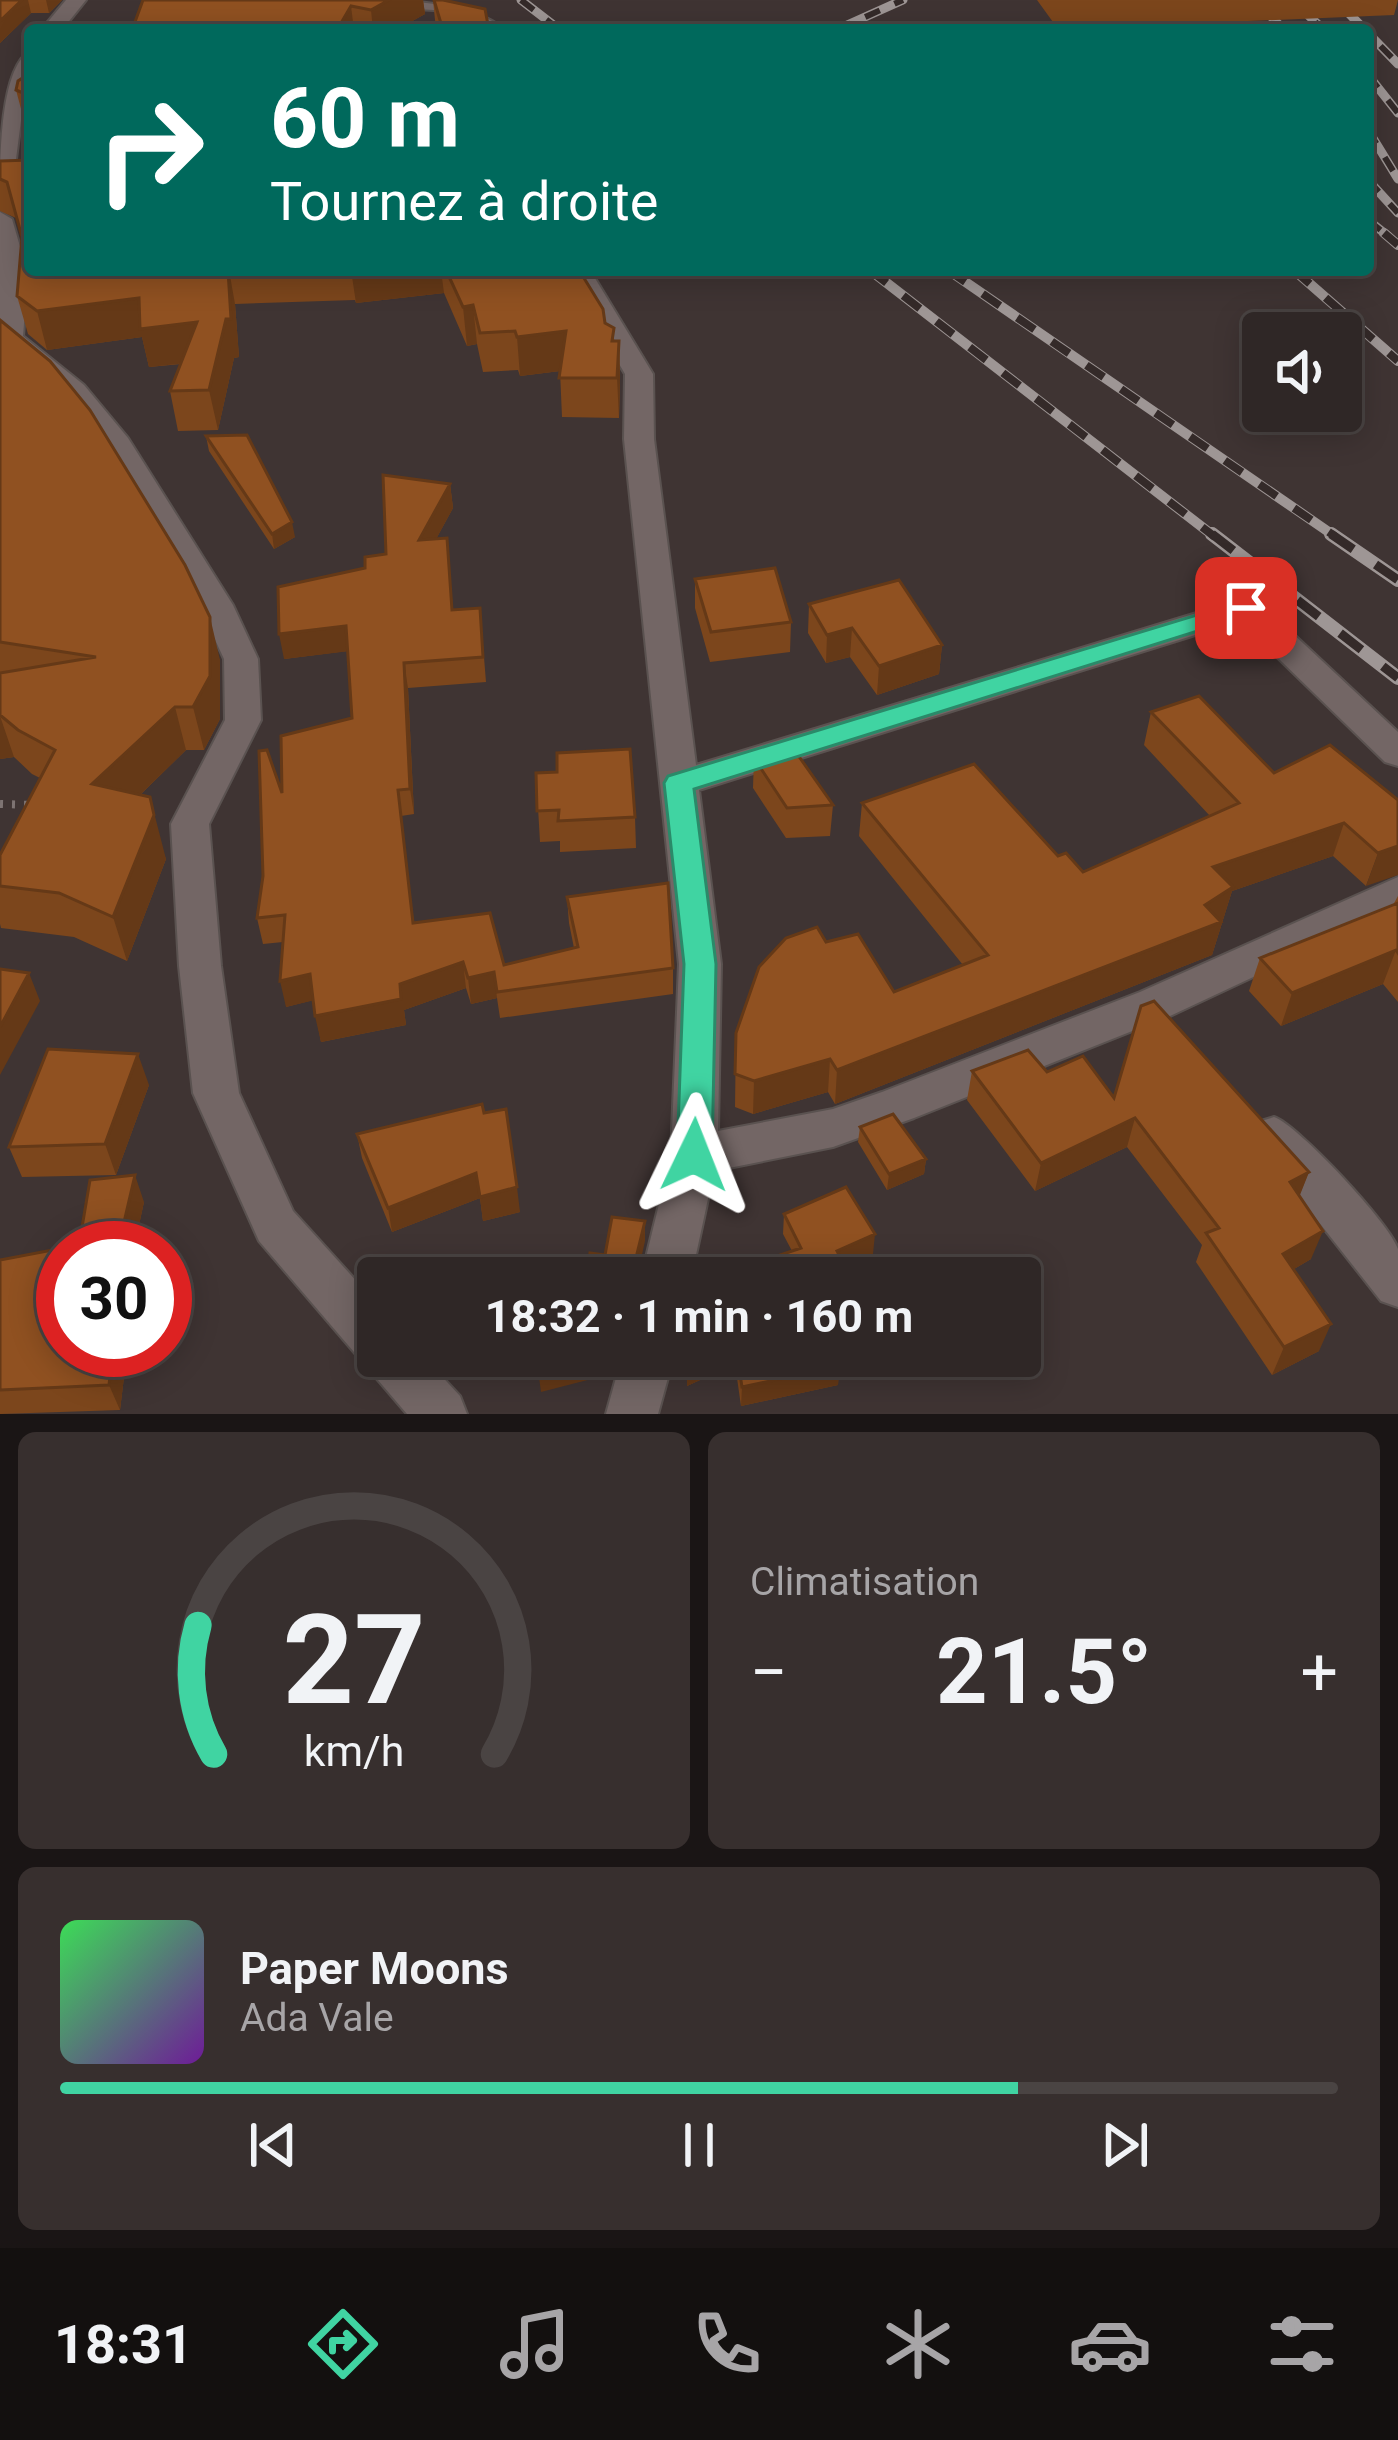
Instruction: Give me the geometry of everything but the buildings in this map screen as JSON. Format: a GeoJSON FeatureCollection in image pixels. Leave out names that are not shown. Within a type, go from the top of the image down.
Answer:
{"type":"FeatureCollection","features":[{"type":"Feature","properties":{"kind":"street"},"geometry":{"type":"LineString","coordinates":[[57,24],[76,0]]}},
{"type":"Feature","properties":{"kind":"street"},"geometry":{"type":"LineString","coordinates":[[358,0],[453,3],[481,12],[490,24]]}},
{"type":"Feature","properties":{"kind":"street"},"geometry":{"type":"LineString","coordinates":[[0,190],[19,70]]}},
{"type":"Feature","properties":{"kind":"street"},"geometry":{"type":"LineString","coordinates":[[0,219],[24,259]]}},
{"type":"Feature","properties":{"kind":"street"},"geometry":{"type":"LineString","coordinates":[[30,276],[5,339],[74,391],[117,444],[216,605],[241,659],[243,721],[190,824],[200,966],[216,1093],[276,1226],[357,1318]]}},
{"type":"Feature","properties":{"kind":"street"},"geometry":{"type":"LineString","coordinates":[[581,276],[639,374],[639,439],[700,964],[694,1155],[671,1257]]}},
{"type":"Feature","properties":{"kind":"street"},"geometry":{"type":"LineString","coordinates":[[679,783],[1246,608],[1398,753]]}},
{"type":"Feature","properties":{"kind":"street"},"geometry":{"type":"LineString","coordinates":[[694,1155],[832,1128],[1168,1018],[1398,892]]}},
{"type":"Feature","properties":{"kind":"street"},"geometry":{"type":"LineString","coordinates":[[1236,1095],[1318,1183],[1398,1286]]}},
{"type":"Feature","properties":{"kind":"street"},"geometry":{"type":"LineString","coordinates":[[408,1377],[441,1414]]}},
{"type":"Feature","properties":{"kind":"street"},"geometry":{"type":"LineString","coordinates":[[632,1414],[642,1377]]}},
{"type":"Feature","properties":{"kind":"path"},"geometry":{"type":"LineString","coordinates":[[0,804],[55,807]]}},
{"type":"Feature","properties":{"kind":"railway"},"geometry":{"type":"LineString","coordinates":[[521,0],[552,24]]}},
{"type":"Feature","properties":{"kind":"railway"},"geometry":{"type":"LineString","coordinates":[[849,24],[903,0]]}},
{"type":"Feature","properties":{"kind":"railway"},"geometry":{"type":"LineString","coordinates":[[1079,0],[1098,24]]}},
{"type":"Feature","properties":{"kind":"railway"},"geometry":{"type":"LineString","coordinates":[[1149,0],[1169,24]]}},
{"type":"Feature","properties":{"kind":"railway"},"geometry":{"type":"LineString","coordinates":[[1182,0],[1204,24]]}},
{"type":"Feature","properties":{"kind":"railway"},"geometry":{"type":"LineString","coordinates":[[1220,0],[1243,24]]}},
{"type":"Feature","properties":{"kind":"railway"},"geometry":{"type":"LineString","coordinates":[[1255,0],[1278,24]]}},
{"type":"Feature","properties":{"kind":"railway"},"geometry":{"type":"LineString","coordinates":[[1292,0],[1318,24]]}},
{"type":"Feature","properties":{"kind":"railway"},"geometry":{"type":"LineString","coordinates":[[1336,0],[1359,24]]}},
{"type":"Feature","properties":{"kind":"railway"},"geometry":{"type":"LineString","coordinates":[[1374,39],[1398,64]]}},
{"type":"Feature","properties":{"kind":"railway"},"geometry":{"type":"LineString","coordinates":[[1374,83],[1398,113]]}},
{"type":"Feature","properties":{"kind":"railway"},"geometry":{"type":"LineString","coordinates":[[1374,140],[1398,179]]}},
{"type":"Feature","properties":{"kind":"railway"},"geometry":{"type":"LineString","coordinates":[[1374,187],[1398,213]]}},
{"type":"Feature","properties":{"kind":"railway"},"geometry":{"type":"LineString","coordinates":[[1374,225],[1388,236]]}},
{"type":"Feature","properties":{"kind":"railway"},"geometry":{"type":"LineString","coordinates":[[1384,233],[1398,245]]}},
{"type":"Feature","properties":{"kind":"railway"},"geometry":{"type":"LineString","coordinates":[[878,276],[1215,537]]}},
{"type":"Feature","properties":{"kind":"railway"},"geometry":{"type":"LineString","coordinates":[[957,276],[1336,537]]}},
{"type":"Feature","properties":{"kind":"railway"},"geometry":{"type":"LineString","coordinates":[[1301,276],[1398,361]]}},
{"type":"Feature","properties":{"kind":"railway"},"geometry":{"type":"LineString","coordinates":[[1212,534],[1398,678]]}},
{"type":"Feature","properties":{"kind":"railway"},"geometry":{"type":"LineString","coordinates":[[1331,534],[1398,580]]}},
{"type":"Feature","properties":{"kind":"route"},"geometry":{"type":"LineString","coordinates":[[694,1155],[700,964],[679,783],[1246,608]]}}]}
